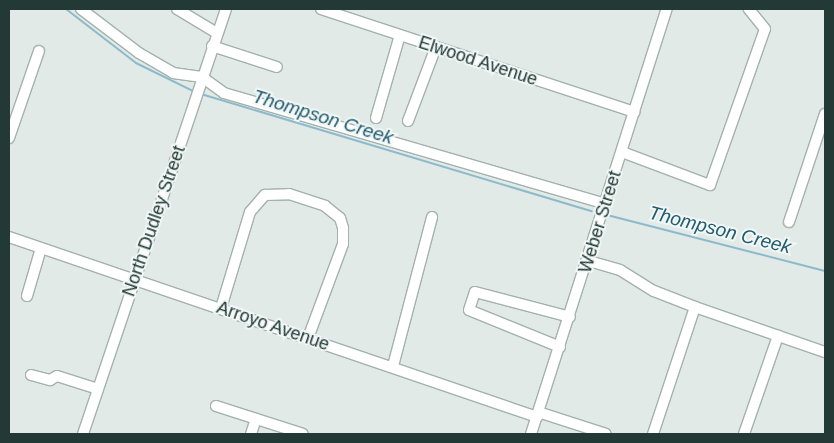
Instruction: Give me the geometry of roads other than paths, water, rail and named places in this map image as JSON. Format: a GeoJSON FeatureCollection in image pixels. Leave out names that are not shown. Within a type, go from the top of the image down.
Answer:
{"type":"FeatureCollection","features":[{"type":"Feature","properties":{"kind":"street"},"geometry":{"type":"LineString","coordinates":[[81,9],[124,43],[172,73],[201,80],[224,93],[603,203]]}},
{"type":"Feature","properties":{"kind":"street"},"geometry":{"type":"LineString","coordinates":[[177,9],[217,33]]}},
{"type":"Feature","properties":{"kind":"street","name":"North Dudley Street"},"geometry":{"type":"LineString","coordinates":[[83,434],[226,9]]}},
{"type":"Feature","properties":{"kind":"street","name":"Elwood Avenue"},"geometry":{"type":"LineString","coordinates":[[321,9],[635,112]]}},
{"type":"Feature","properties":{"kind":"street","name":"Weber Street"},"geometry":{"type":"LineString","coordinates":[[531,434],[589,260],[603,203],[622,152],[667,9]]}},
{"type":"Feature","properties":{"kind":"street"},"geometry":{"type":"LineString","coordinates":[[622,152],[710,185],[765,29],[749,9]]}},
{"type":"Feature","properties":{"kind":"street"},"geometry":{"type":"LineString","coordinates":[[376,118],[400,35]]}},
{"type":"Feature","properties":{"kind":"street"},"geometry":{"type":"LineString","coordinates":[[212,46],[276,68]]}},
{"type":"Feature","properties":{"kind":"street"},"geometry":{"type":"LineString","coordinates":[[408,121],[436,47]]}},
{"type":"Feature","properties":{"kind":"street"},"geometry":{"type":"LineString","coordinates":[[9,138],[38,52]]}},
{"type":"Feature","properties":{"kind":"street"},"geometry":{"type":"LineString","coordinates":[[789,222],[825,114]]}},
{"type":"Feature","properties":{"kind":"street"},"geometry":{"type":"LineString","coordinates":[[221,308],[250,212],[265,195],[289,194],[325,206],[340,218],[343,228],[343,244],[308,338]]}},
{"type":"Feature","properties":{"kind":"street"},"geometry":{"type":"LineString","coordinates":[[393,366],[432,217]]}},
{"type":"Feature","properties":{"kind":"street","name":"Arroyo Avenue"},"geometry":{"type":"LineString","coordinates":[[9,237],[538,415],[606,434]]}},
{"type":"Feature","properties":{"kind":"street"},"geometry":{"type":"LineString","coordinates":[[27,296],[41,248]]}},
{"type":"Feature","properties":{"kind":"street"},"geometry":{"type":"LineString","coordinates":[[589,260],[620,270],[654,291],[695,307],[825,352]]}},
{"type":"Feature","properties":{"kind":"street"},"geometry":{"type":"LineString","coordinates":[[560,347],[507,329],[497,319],[469,310],[475,292],[503,302],[519,301],[570,317]]}},
{"type":"Feature","properties":{"kind":"street"},"geometry":{"type":"LineString","coordinates":[[497,319],[503,302]]}},
{"type":"Feature","properties":{"kind":"street"},"geometry":{"type":"LineString","coordinates":[[653,434],[695,307]]}},
{"type":"Feature","properties":{"kind":"street"},"geometry":{"type":"LineString","coordinates":[[744,434],[778,336]]}},
{"type":"Feature","properties":{"kind":"street"},"geometry":{"type":"LineString","coordinates":[[31,375],[50,380],[57,376],[98,389]]}},
{"type":"Feature","properties":{"kind":"street"},"geometry":{"type":"LineString","coordinates":[[216,406],[303,434]]}},
{"type":"Feature","properties":{"kind":"street"},"geometry":{"type":"LineString","coordinates":[[251,434],[256,419]]}},
{"type":"Feature","properties":{"kind":"waterway","name":"Thompson Creek"},"geometry":{"type":"LineString","coordinates":[[66,9],[136,63],[195,92]]}},
{"type":"Feature","properties":{"kind":"waterway","name":"Thompson Creek"},"geometry":{"type":"LineString","coordinates":[[201,94],[592,211]]}},
{"type":"Feature","properties":{"kind":"waterway","name":"Thompson Creek"},"geometry":{"type":"LineString","coordinates":[[607,215],[825,271]]}}]}
